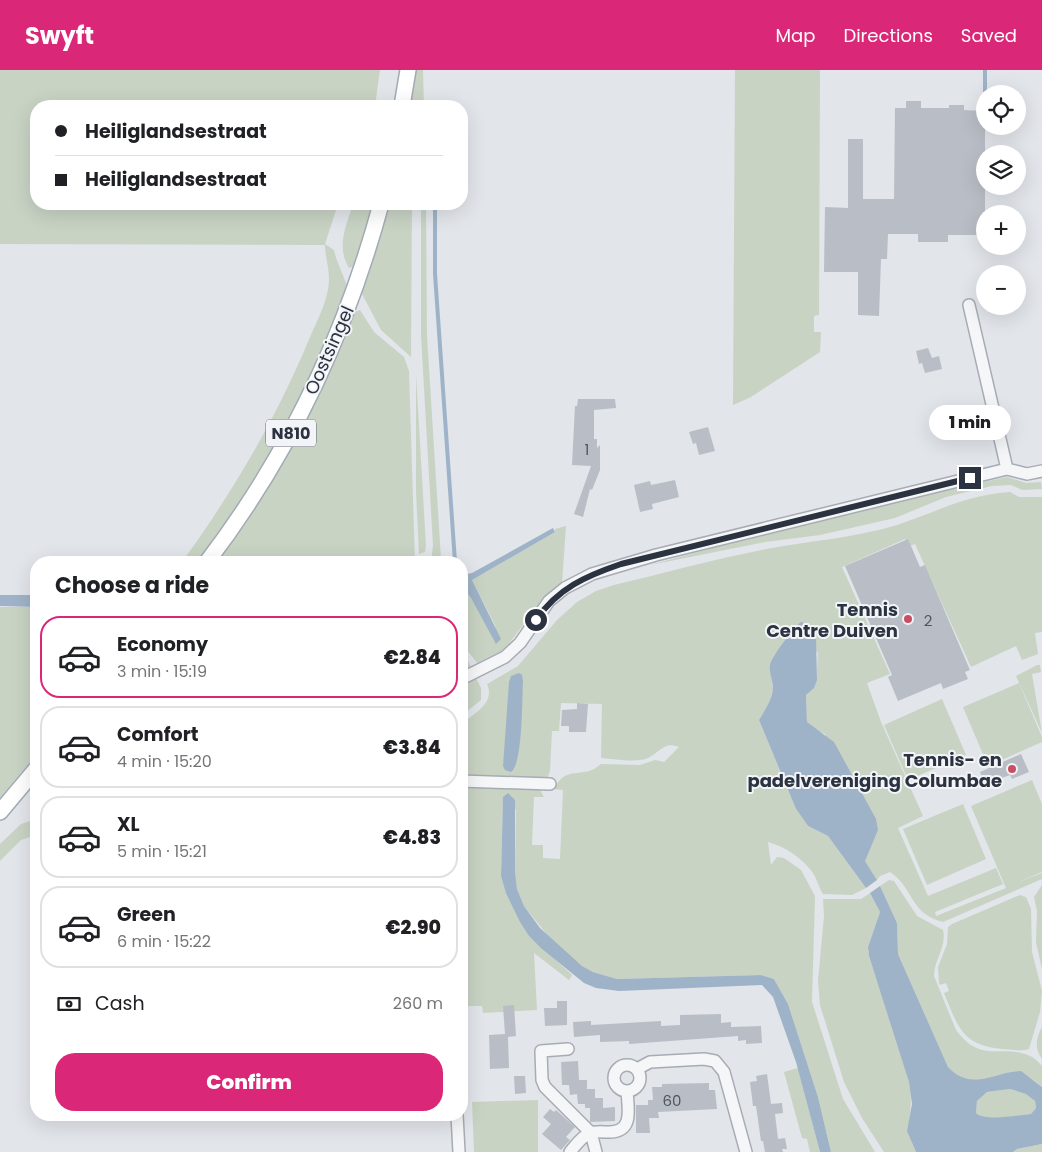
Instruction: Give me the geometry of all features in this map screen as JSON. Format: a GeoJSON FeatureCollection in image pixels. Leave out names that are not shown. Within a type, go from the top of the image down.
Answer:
{"type":"FeatureCollection","features":[{"type":"Feature","properties":{"kind":"main road"},"geometry":{"type":"LineString","coordinates":[[403,100],[408,70]]}},
{"type":"Feature","properties":{"kind":"main road","name":"Oostsingel"},"geometry":{"type":"LineString","coordinates":[[211,556],[276,460],[319,376],[354,292],[379,210]]}},
{"type":"Feature","properties":{"kind":"main road"},"geometry":{"type":"LineString","coordinates":[[0,812],[30,775]]}},
{"type":"Feature","properties":{"kind":"street"},"geometry":{"type":"LineString","coordinates":[[969,305],[1007,469]]}},
{"type":"Feature","properties":{"kind":"street"},"geometry":{"type":"LineString","coordinates":[[468,676],[505,657],[520,643],[549,601],[565,588],[592,574],[656,555],[1007,469],[1027,474],[1042,471]]}},
{"type":"Feature","properties":{"kind":"street"},"geometry":{"type":"LineString","coordinates":[[468,781],[550,784]]}},
{"type":"Feature","properties":{"kind":"street"},"geometry":{"type":"LineString","coordinates":[[568,1049],[541,1050],[543,1084],[591,1133],[596,1152]]}},
{"type":"Feature","properties":{"kind":"street"},"geometry":{"type":"LineString","coordinates":[[637,1069],[650,1062],[704,1059],[715,1061],[724,1072],[746,1152]]}},
{"type":"Feature","properties":{"kind":"street"},"geometry":{"type":"LineString","coordinates":[[627,1064],[637,1069],[640,1077],[639,1084],[635,1089],[627,1091],[616,1085],[615,1071],[621,1066],[627,1064]]}},
{"type":"Feature","properties":{"kind":"street"},"geometry":{"type":"LineString","coordinates":[[570,1152],[584,1136],[591,1133],[617,1132],[625,1127],[628,1120],[627,1091]]}},
{"type":"Feature","properties":{"kind":"street"},"geometry":{"type":"LineString","coordinates":[[457,1121],[459,1152]]}},
{"type":"Feature","properties":{"kind":"green space"},"geometry":{"type":"Polygon","coordinates":[[[0,70],[380,70],[376,100],[30,100],[30,210],[336,210],[325,244],[334,250],[348,288],[303,394],[266,463],[204,556],[186,556],[219,509],[253,453],[297,367],[322,308],[329,286],[325,245],[0,244],[0,70]]]}},
{"type":"Feature","properties":{"kind":"green space"},"geometry":{"type":"Polygon","coordinates":[[[415,70],[423,70],[424,100],[410,100],[415,70]]]}},
{"type":"Feature","properties":{"kind":"green space"},"geometry":{"type":"Polygon","coordinates":[[[735,70],[820,70],[819,315],[814,316],[814,332],[821,332],[820,352],[751,397],[733,405],[735,70]]]}},
{"type":"Feature","properties":{"kind":"green space"},"geometry":{"type":"Polygon","coordinates":[[[351,210],[372,210],[356,265],[349,268],[343,252],[345,228],[351,210]]]}},
{"type":"Feature","properties":{"kind":"green space"},"geometry":{"type":"Polygon","coordinates":[[[386,210],[412,210],[411,357],[381,330],[361,292],[386,210]]]}},
{"type":"Feature","properties":{"kind":"green space"},"geometry":{"type":"Polygon","coordinates":[[[421,210],[426,210],[427,336],[441,556],[432,556],[433,546],[421,335],[421,210]]]}},
{"type":"Feature","properties":{"kind":"green space"},"geometry":{"type":"Polygon","coordinates":[[[360,310],[374,332],[404,357],[409,371],[415,556],[220,556],[265,490],[353,313],[360,310]]]}},
{"type":"Feature","properties":{"kind":"green space"},"geometry":{"type":"Polygon","coordinates":[[[416,374],[426,546],[425,552],[419,554],[416,492],[416,374]]]}},
{"type":"Feature","properties":{"kind":"green space"},"geometry":{"type":"Polygon","coordinates":[[[1007,477],[1026,483],[1041,482],[1042,489],[1022,490],[1011,485],[992,486],[946,497],[895,518],[820,535],[765,542],[650,565],[835,515],[1007,477]]]}},
{"type":"Feature","properties":{"kind":"green space"},"geometry":{"type":"Polygon","coordinates":[[[1010,492],[1019,497],[1042,497],[1042,632],[1035,633],[1038,654],[1022,660],[1016,646],[971,667],[915,544],[910,546],[905,539],[842,567],[890,674],[867,683],[881,722],[923,816],[898,828],[928,896],[996,868],[1003,884],[935,912],[936,916],[1006,888],[971,806],[1032,780],[1042,804],[1042,872],[1016,883],[1042,873],[1042,879],[943,922],[924,913],[904,885],[890,872],[880,876],[877,880],[865,861],[825,734],[812,728],[807,722],[806,694],[814,686],[818,653],[793,626],[770,666],[773,689],[768,707],[759,720],[796,809],[808,826],[828,836],[866,888],[852,895],[823,894],[813,873],[799,858],[787,850],[768,842],[771,865],[777,857],[784,858],[801,870],[815,896],[812,1002],[843,1099],[875,1152],[831,1152],[818,1097],[788,1004],[774,979],[761,975],[617,979],[593,972],[582,966],[553,942],[524,906],[517,889],[515,871],[516,810],[503,797],[501,876],[529,936],[572,975],[569,980],[534,953],[537,1010],[483,1013],[482,1006],[468,1006],[468,786],[540,790],[544,797],[534,797],[532,845],[543,845],[543,858],[560,859],[563,790],[554,789],[559,781],[570,774],[594,769],[601,764],[640,765],[655,760],[664,762],[679,747],[666,746],[648,758],[638,760],[601,758],[602,704],[561,703],[559,731],[552,731],[550,771],[547,779],[468,777],[468,719],[486,703],[489,691],[487,684],[518,666],[557,620],[577,602],[596,591],[747,553],[881,529],[965,500],[1010,492]]]}},
{"type":"Feature","properties":{"kind":"green space"},"geometry":{"type":"Polygon","coordinates":[[[566,526],[562,583],[539,604],[504,650],[477,663],[468,651],[468,594],[498,644],[495,625],[472,580],[555,532],[555,529],[566,526]]]}},
{"type":"Feature","properties":{"kind":"green space"},"geometry":{"type":"Polygon","coordinates":[[[0,607],[30,607],[30,762],[0,798],[0,607]]]}},
{"type":"Feature","properties":{"kind":"green space"},"geometry":{"type":"Polygon","coordinates":[[[1040,665],[1041,672],[1032,674],[1042,733],[1016,676],[1040,665]]]}},
{"type":"Feature","properties":{"kind":"green space"},"geometry":{"type":"Polygon","coordinates":[[[476,678],[481,688],[481,700],[468,710],[468,683],[476,678]]]}},
{"type":"Feature","properties":{"kind":"green space"},"geometry":{"type":"Polygon","coordinates":[[[1019,683],[1042,737],[1042,742],[988,766],[963,707],[1019,683]]]}},
{"type":"Feature","properties":{"kind":"green space"},"geometry":{"type":"Polygon","coordinates":[[[942,699],[966,755],[908,780],[884,725],[942,699]]]}},
{"type":"Feature","properties":{"kind":"green space"},"geometry":{"type":"Polygon","coordinates":[[[963,804],[986,859],[927,885],[903,829],[963,804]]]}},
{"type":"Feature","properties":{"kind":"green space"},"geometry":{"type":"Polygon","coordinates":[[[30,821],[30,837],[21,840],[0,861],[0,844],[21,824],[30,821]]]}},
{"type":"Feature","properties":{"kind":"green space"},"geometry":{"type":"Polygon","coordinates":[[[889,880],[894,881],[917,916],[943,930],[942,948],[934,976],[956,1030],[965,1041],[974,1047],[992,1051],[1010,1051],[1030,1056],[1042,1066],[1042,1087],[1029,1077],[1016,1074],[1004,1074],[971,1080],[960,1076],[948,1067],[898,954],[897,923],[880,886],[889,880]]]}},
{"type":"Feature","properties":{"kind":"green space"},"geometry":{"type":"Polygon","coordinates":[[[1042,885],[1042,969],[1036,942],[1037,911],[1034,897],[1042,885]]]}},
{"type":"Feature","properties":{"kind":"green space"},"geometry":{"type":"Polygon","coordinates":[[[870,893],[880,912],[868,947],[869,956],[909,1081],[911,1099],[910,1134],[916,1152],[884,1152],[862,1118],[844,1082],[820,1005],[818,981],[824,916],[823,899],[861,899],[870,893]]]}},
{"type":"Feature","properties":{"kind":"green space"},"geometry":{"type":"Polygon","coordinates":[[[1020,895],[1026,897],[1031,909],[1032,952],[1042,991],[1040,1012],[1029,1049],[988,1047],[969,1038],[958,1024],[944,993],[949,991],[946,983],[940,985],[939,983],[938,967],[947,944],[948,927],[1020,895]]]}},
{"type":"Feature","properties":{"kind":"green space"},"geometry":{"type":"Polygon","coordinates":[[[1042,1027],[1042,1059],[1037,1043],[1042,1027]]]}},
{"type":"Feature","properties":{"kind":"green space"},"geometry":{"type":"Polygon","coordinates":[[[798,1068],[820,1152],[810,1152],[807,1139],[802,1138],[784,1072],[798,1068]]]}},
{"type":"Feature","properties":{"kind":"green space"},"geometry":{"type":"Polygon","coordinates":[[[1009,1089],[1027,1094],[1035,1101],[1036,1108],[1031,1114],[987,1118],[976,1113],[977,1101],[987,1092],[1009,1089]]]}},
{"type":"Feature","properties":{"kind":"green space"},"geometry":{"type":"Polygon","coordinates":[[[538,1100],[538,1152],[474,1152],[472,1102],[538,1100]]]}},
{"type":"Feature","properties":{"kind":"green space"},"geometry":{"type":"Polygon","coordinates":[[[1042,1144],[1042,1152],[1013,1152],[1017,1149],[1042,1144]]]}},
{"type":"Feature","properties":{"kind":"water"},"geometry":{"type":"Polygon","coordinates":[[[553,528],[555,532],[472,580],[501,639],[496,644],[468,594],[468,574],[553,528]]]}},
{"type":"Feature","properties":{"kind":"water"},"geometry":{"type":"Polygon","coordinates":[[[0,595],[30,595],[30,607],[0,606],[0,595]]]}},
{"type":"Feature","properties":{"kind":"water"},"geometry":{"type":"Polygon","coordinates":[[[801,622],[809,624],[816,637],[817,680],[814,688],[806,695],[807,722],[834,742],[876,819],[878,830],[865,861],[877,880],[866,888],[828,836],[808,826],[796,809],[759,720],[771,697],[773,685],[770,668],[771,661],[788,636],[801,622]]]}},
{"type":"Feature","properties":{"kind":"water"},"geometry":{"type":"Polygon","coordinates":[[[519,673],[522,675],[523,681],[520,744],[518,757],[511,772],[505,770],[503,766],[509,682],[511,676],[519,673]]]}},
{"type":"Feature","properties":{"kind":"water"},"geometry":{"type":"Polygon","coordinates":[[[508,793],[515,800],[515,871],[517,889],[524,906],[540,928],[582,966],[593,972],[617,979],[761,975],[774,979],[788,1004],[818,1097],[831,1152],[820,1152],[796,1062],[773,997],[762,985],[619,991],[596,988],[584,983],[529,936],[506,893],[501,876],[503,797],[508,793]]]}},
{"type":"Feature","properties":{"kind":"water"},"geometry":{"type":"Polygon","coordinates":[[[880,886],[897,923],[898,954],[948,1067],[957,1074],[974,1080],[1021,1071],[1042,1087],[1042,1144],[1017,1149],[1013,1152],[916,1152],[907,1131],[912,1104],[909,1082],[869,956],[868,947],[880,912],[870,893],[880,886]],[[1010,1089],[987,1092],[977,1101],[976,1113],[981,1116],[994,1118],[1031,1114],[1036,1108],[1035,1101],[1026,1094],[1010,1089]]]}},
{"type":"Feature","properties":{"kind":"building"},"geometry":{"type":"Polygon","coordinates":[[[906,101],[921,101],[921,108],[949,108],[949,105],[964,105],[964,110],[976,111],[976,135],[985,135],[985,145],[976,145],[976,195],[985,195],[985,205],[976,205],[976,235],[948,235],[948,242],[918,242],[918,234],[888,234],[887,259],[881,259],[879,316],[858,315],[858,272],[824,272],[825,207],[848,208],[848,139],[863,139],[863,199],[894,199],[895,108],[906,108],[906,101]]]}},
{"type":"Feature","properties":{"kind":"building"},"geometry":{"type":"Polygon","coordinates":[[[928,348],[932,358],[939,356],[942,369],[925,373],[922,363],[919,364],[916,351],[928,348]]]}},
{"type":"Feature","properties":{"kind":"building"},"geometry":{"type":"Polygon","coordinates":[[[578,399],[615,399],[616,408],[594,410],[594,439],[597,439],[597,448],[600,445],[600,470],[592,490],[590,489],[583,517],[574,514],[591,466],[572,465],[575,406],[577,406],[578,399]]]}},
{"type":"Feature","properties":{"kind":"building"},"geometry":{"type":"Polygon","coordinates":[[[708,427],[715,451],[699,455],[696,443],[693,444],[689,432],[708,427]]]}},
{"type":"Feature","properties":{"kind":"building"},"geometry":{"type":"Polygon","coordinates":[[[675,480],[679,497],[652,504],[653,509],[640,512],[634,485],[650,481],[651,485],[675,480]]]}},
{"type":"Feature","properties":{"kind":"building","name":"Tennis Centre Duiven"},"geometry":{"type":"Polygon","coordinates":[[[908,539],[920,567],[925,565],[970,670],[965,672],[968,679],[943,689],[941,683],[898,701],[888,677],[892,675],[845,566],[908,539]]]}},
{"type":"Feature","properties":{"kind":"building"},"geometry":{"type":"Polygon","coordinates":[[[577,703],[588,704],[586,732],[569,732],[569,726],[561,726],[562,710],[577,709],[577,703]]]}},
{"type":"Feature","properties":{"kind":"building"},"geometry":{"type":"Polygon","coordinates":[[[1021,754],[1029,772],[1012,779],[1010,775],[985,784],[980,772],[1021,754]]]}},
{"type":"Feature","properties":{"kind":"building"},"geometry":{"type":"Polygon","coordinates":[[[557,1001],[567,1001],[567,1025],[545,1026],[544,1008],[557,1008],[557,1001]]]}},
{"type":"Feature","properties":{"kind":"building"},"geometry":{"type":"Polygon","coordinates":[[[514,1005],[516,1036],[508,1037],[509,1068],[490,1069],[489,1035],[505,1034],[503,1006],[514,1005]]]}},
{"type":"Feature","properties":{"kind":"building"},"geometry":{"type":"Polygon","coordinates":[[[721,1014],[721,1023],[731,1022],[731,1027],[761,1026],[762,1043],[746,1044],[746,1040],[738,1041],[738,1036],[629,1044],[629,1041],[600,1042],[600,1035],[574,1037],[573,1022],[591,1021],[591,1025],[661,1021],[661,1026],[680,1025],[680,1015],[721,1014]]]}},
{"type":"Feature","properties":{"kind":"building"},"geometry":{"type":"Polygon","coordinates":[[[578,1061],[579,1080],[587,1080],[587,1089],[595,1089],[595,1098],[603,1098],[603,1108],[615,1107],[615,1121],[590,1122],[590,1108],[585,1108],[585,1104],[578,1104],[577,1094],[570,1095],[569,1085],[562,1085],[561,1062],[578,1061]]]}},
{"type":"Feature","properties":{"kind":"building"},"geometry":{"type":"Polygon","coordinates":[[[767,1074],[771,1104],[782,1103],[783,1113],[775,1114],[778,1139],[785,1138],[787,1149],[782,1149],[783,1152],[765,1152],[763,1141],[761,1141],[756,1106],[753,1106],[750,1082],[757,1081],[756,1076],[767,1074]]]}},
{"type":"Feature","properties":{"kind":"building"},"geometry":{"type":"Polygon","coordinates":[[[514,1076],[525,1076],[526,1093],[515,1094],[514,1076]]]}},
{"type":"Feature","properties":{"kind":"building"},"geometry":{"type":"Polygon","coordinates":[[[709,1083],[709,1090],[715,1090],[717,1109],[658,1112],[659,1118],[649,1118],[650,1133],[636,1133],[636,1105],[648,1105],[648,1100],[653,1100],[652,1087],[662,1087],[662,1084],[709,1083]]]}},
{"type":"Feature","properties":{"kind":"building"},"geometry":{"type":"Polygon","coordinates":[[[550,1109],[554,1112],[556,1110],[575,1127],[566,1137],[570,1140],[561,1150],[542,1134],[551,1124],[543,1117],[550,1109]]]}},
{"type":"Feature","properties":{"kind":"waterway"},"geometry":{"type":"LineString","coordinates":[[985,70],[985,85]]}},
{"type":"Feature","properties":{"kind":"waterway"},"geometry":{"type":"LineString","coordinates":[[435,210],[435,274],[455,556]]}},
{"type":"Feature","properties":{"kind":"place","name":"Tennis Centre Duiven"},"geometry":{"type":"Point","coordinates":[908,619]}},
{"type":"Feature","properties":{"kind":"place","name":"Tennis- en padelvereniging Columbae"},"geometry":{"type":"Point","coordinates":[1012,769]}},
{"type":"Feature","properties":{"kind":"route"},"geometry":{"type":"LineString","coordinates":[[536,620],[549,601],[565,588],[592,574],[621,564],[970,478]]}}]}
